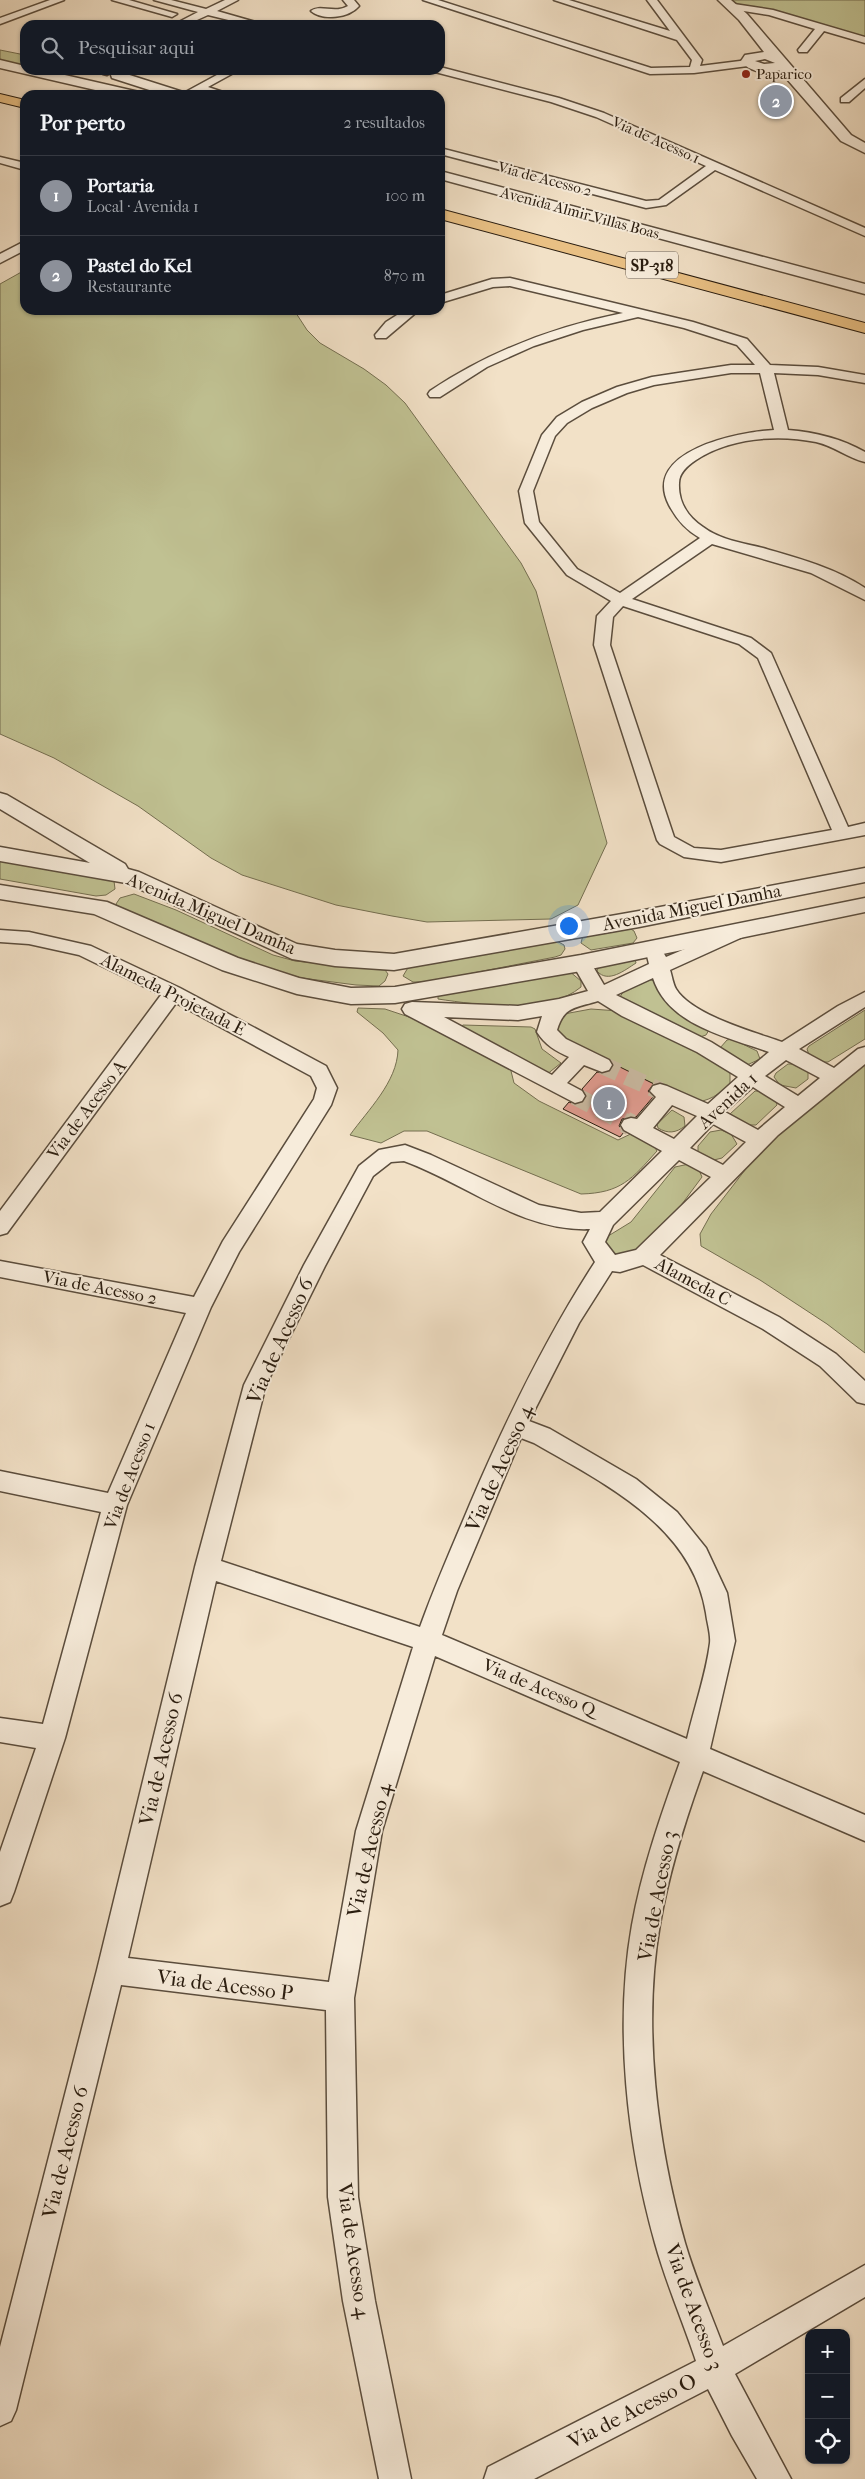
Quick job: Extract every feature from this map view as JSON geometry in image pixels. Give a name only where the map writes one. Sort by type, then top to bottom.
[{"type":"highway","points":[[0,93],[20,98]]},
{"type":"highway","points":[[0,98],[20,103]]},
{"type":"highway","name":"SP-318","points":[[445,210],[865,322]]},
{"type":"highway","name":"SP-318","points":[[445,215],[865,328]]},
{"type":"street","points":[[0,22],[59,0]]},
{"type":"street","points":[[117,0],[197,20]]},
{"type":"street","points":[[159,0],[241,20]]},
{"type":"street","points":[[193,19],[233,0]]},
{"type":"street","points":[[318,0],[310,5],[323,20]]},
{"type":"street","points":[[329,20],[354,6],[348,0]]},
{"type":"street","points":[[428,0],[650,71],[695,65],[752,61],[773,67],[778,61]]},
{"type":"street","points":[[559,0],[678,37]]},
{"type":"street","points":[[652,0],[668,21],[695,65]]},
{"type":"street","points":[[710,0],[716,12],[723,8],[741,9],[795,20],[865,40]]},
{"type":"street","points":[[741,9],[778,61],[846,138],[865,149]]},
{"type":"street","points":[[316,11],[331,14],[347,11]]},
{"type":"street","points":[[643,26],[668,21]]},
{"type":"street","points":[[803,50],[821,28]]},
{"type":"street","points":[[744,44],[752,61],[772,81]]},
{"type":"street","points":[[0,64],[20,69]]},
{"type":"street","name":"Via de Acesso 1","points":[[445,72],[556,100],[600,115],[865,232]]},
{"type":"street","points":[[48,75],[112,90]]},
{"type":"street","points":[[78,82],[95,75]]},
{"type":"street","points":[[117,75],[163,90]]},
{"type":"street","points":[[195,90],[224,75]]},
{"type":"street","points":[[845,100],[865,82]]},
{"type":"street","points":[[199,88],[207,90]]},
{"type":"street","points":[[828,140],[842,149],[865,159]]},
{"type":"street","name":"Via de Acesso 2","points":[[445,152],[651,206],[662,203],[714,165]]},
{"type":"street","points":[[0,160],[20,166]]},
{"type":"street","name":"Avenida Almir Villas Boas","points":[[445,166],[865,279]]},
{"type":"street","name":"Avenida Almir Villas Boas","points":[[445,176],[865,289]]},
{"type":"street","points":[[0,259],[20,248]]},
{"type":"street","points":[[445,297],[492,283],[507,282],[688,325],[742,342],[766,369],[782,434]]},
{"type":"street","points":[[435,394],[466,372],[488,360],[542,337],[586,324],[639,314]]},
{"type":"street","points":[[380,335],[406,315]]},
{"type":"street","points":[[842,833],[765,656],[745,641],[620,600],[572,572],[532,522],[526,491],[549,435],[562,420],[586,405],[622,390],[652,381],[694,374],[766,369],[818,371],[865,379]]},
{"type":"street","points":[[865,458],[825,440],[782,434],[754,436],[716,443],[686,460],[671,476],[669,494],[683,517],[709,539],[763,553],[819,571],[865,595]]},
{"type":"street","points":[[709,539],[620,600],[606,616],[602,645],[666,840],[690,853],[721,856],[865,829]]},
{"type":"street","points":[[0,800],[131,877],[99,907]]},
{"type":"street","name":"Avenida Miguel Damha","points":[[0,854],[131,877],[292,951],[335,958],[394,962],[639,919],[865,876]]},
{"type":"street","name":"Avenida Miguel Damha","points":[[0,892],[99,907],[230,964],[297,986],[352,996],[404,1002],[582,964],[657,958],[749,928],[865,905]]},
{"type":"street","points":[[639,919],[657,958],[667,991],[683,1008],[724,1030],[784,1050],[835,1077]]},
{"type":"street","points":[[570,931],[582,964],[600,994],[629,1012],[704,1047],[799,1106]]},
{"type":"street","name":"Alameda Projetada E","points":[[0,936],[29,938],[84,950],[173,993],[319,1071],[328,1088]]},
{"type":"street","points":[[404,1002],[518,1013],[559,1006],[600,994],[657,958]]},
{"type":"street","points":[[394,962],[404,1002],[575,1096]]},
{"type":"street","name":"Via de Acesso A","points":[[0,1227],[173,993]]},
{"type":"street","name":"Avenida 1","points":[[605,1220],[638,1191],[710,1114],[784,1050],[838,1014],[865,999]]},
{"type":"street","points":[[559,1006],[551,1017],[547,1032],[558,1044],[602,1065]]},
{"type":"street","points":[[704,1047],[724,1030]]},
{"type":"street","points":[[644,1256],[673,1232],[760,1140],[799,1106],[865,1054]]},
{"type":"street","points":[[554,1085],[581,1056]]},
{"type":"street","name":"Via de Acesso 1","points":[[0,1892],[52,1738],[115,1505],[200,1307],[231,1247],[324,1100],[328,1088]]},
{"type":"street","points":[[724,1176],[635,1127],[665,1093],[760,1140]]},
{"type":"street","name":"Via de Acesso 6","points":[[0,2410],[111,1970],[206,1567],[256,1385],[315,1265],[366,1171],[386,1156],[405,1154],[542,1214],[576,1222],[605,1220]]},
{"type":"street","points":[[605,1220],[594,1242],[599,1254],[606,1262]]},
{"type":"street","name":"Alameda C","points":[[606,1262],[620,1265],[644,1256],[771,1323],[828,1360],[865,1395]]},
{"type":"street","name":"Via de Acesso 4","points":[[395,2479],[359,2301],[343,2196],[340,1998],[369,1831],[445,1592],[515,1426],[571,1317],[606,1262]]},
{"type":"street","name":"Via de Acesso 2","points":[[0,1269],[200,1307]]},
{"type":"street","name":"Via de Acesso 3","points":[[515,1426],[542,1436],[628,1486],[669,1519],[697,1556],[715,1593],[723,1641],[696,1755],[669,1829],[646,1925],[636,2022],[645,2129],[670,2243],[716,2368],[743,2425],[775,2479]]},
{"type":"street","points":[[0,1481],[115,1505]]},
{"type":"street","name":"Via de Acesso Q","points":[[206,1567],[428,1641],[865,1828]]},
{"type":"street","points":[[0,1730],[52,1738]]},
{"type":"street","name":"Via de Acesso P","points":[[111,1970],[340,1998]]},
{"type":"street","name":"Via de Acesso O","points":[[500,2479],[716,2368],[865,2280]]},
{"type":"green space","points":[[729,0],[865,0],[865,38],[736,7]]},
{"type":"green space","points":[[0,50],[20,54],[20,66],[0,62]]},
{"type":"green space","points":[[20,273],[20,315],[297,315],[307,330],[320,343],[364,369],[386,385],[405,403],[521,563],[536,591],[607,843],[578,905],[551,919],[427,922],[336,905],[242,875],[211,858],[138,806],[54,758],[0,734],[0,284]]},
{"type":"green space","points":[[0,859],[114,881],[115,889],[106,895],[96,896],[0,879]]},
{"type":"green space","points":[[134,894],[176,910],[273,955],[295,961],[385,970],[388,974],[385,981],[379,986],[356,985],[302,978],[255,966],[118,907],[116,904],[120,898]]},
{"type":"green space","points":[[626,926],[634,931],[637,938],[633,943],[591,950],[581,943],[583,935]]},
{"type":"green space","points":[[555,940],[564,945],[565,949],[561,955],[555,957],[427,982],[413,982],[403,976],[409,966]]},
{"type":"green space","points":[[635,959],[636,963],[622,972],[611,976],[601,975],[597,971],[599,966]]},
{"type":"green space","points":[[569,971],[581,981],[581,987],[567,996],[550,1002],[512,1006],[473,1004],[438,999],[438,995]]},
{"type":"green space","points":[[650,980],[655,981],[709,1030],[706,1035],[700,1037],[622,1002],[620,997],[623,992]]},
{"type":"green space","points":[[358,1008],[385,1009],[421,1021],[510,1067],[514,1083],[539,1101],[618,1140],[637,1131],[651,1141],[657,1151],[625,1183],[606,1191],[581,1194],[427,1131],[404,1131],[381,1143],[350,1135],[373,1106],[387,1084],[393,1073],[398,1050],[383,1033],[357,1012]]},
{"type":"green space","points":[[591,1009],[619,1011],[726,1062],[730,1073],[730,1084],[709,1099],[699,1102],[687,1102],[652,1083],[578,1050],[555,1035],[556,1024],[564,1014]]},
{"type":"green space","points":[[865,1010],[865,1039],[828,1062],[818,1061],[810,1055],[807,1049],[809,1046]]},
{"type":"green space","points":[[463,1025],[531,1027],[535,1029],[542,1049],[561,1063],[546,1075],[459,1028]]},
{"type":"green space","points":[[732,1039],[757,1051],[760,1059],[747,1065],[720,1048],[727,1040]]},
{"type":"green space","points":[[865,1061],[865,1353],[827,1324],[760,1280],[701,1246],[700,1234],[711,1214],[752,1161],[780,1132]]},
{"type":"green space","points":[[788,1064],[793,1064],[808,1072],[808,1079],[796,1088],[780,1085],[774,1077],[776,1073]]},
{"type":"green space","points":[[755,1091],[761,1091],[776,1101],[777,1105],[756,1125],[741,1125],[731,1118],[730,1114]]},
{"type":"green space","points":[[672,1110],[684,1117],[685,1126],[672,1132],[658,1128],[657,1124]]},
{"type":"green space","points":[[721,1130],[731,1134],[737,1144],[722,1158],[710,1161],[698,1152],[698,1146],[710,1132]]},
{"type":"green space","points":[[689,1164],[699,1170],[702,1177],[656,1239],[617,1262],[600,1241],[631,1222],[675,1167]]},
{"type":"building","points":[[614,1064],[654,1084],[648,1091],[653,1097],[636,1117],[622,1119],[619,1126],[624,1132],[620,1137],[563,1109],[569,1102],[576,1105],[584,1102],[587,1095],[582,1089],[597,1072],[603,1074],[610,1072]]},
{"type":"tunnel","points":[[602,1065],[660,1091]]},
{"type":"tunnel","points":[[575,1096],[627,1123]]},
{"type":"tunnel","points":[[627,1123],[631,1125]]},
{"type":"place","name":"Paparico","points":[[746,74]]},
{"type":"place","name":"Pastel do Kel","points":[[776,101]]},
{"type":"place","name":"Portaria","points":[[609,1103]]}]
